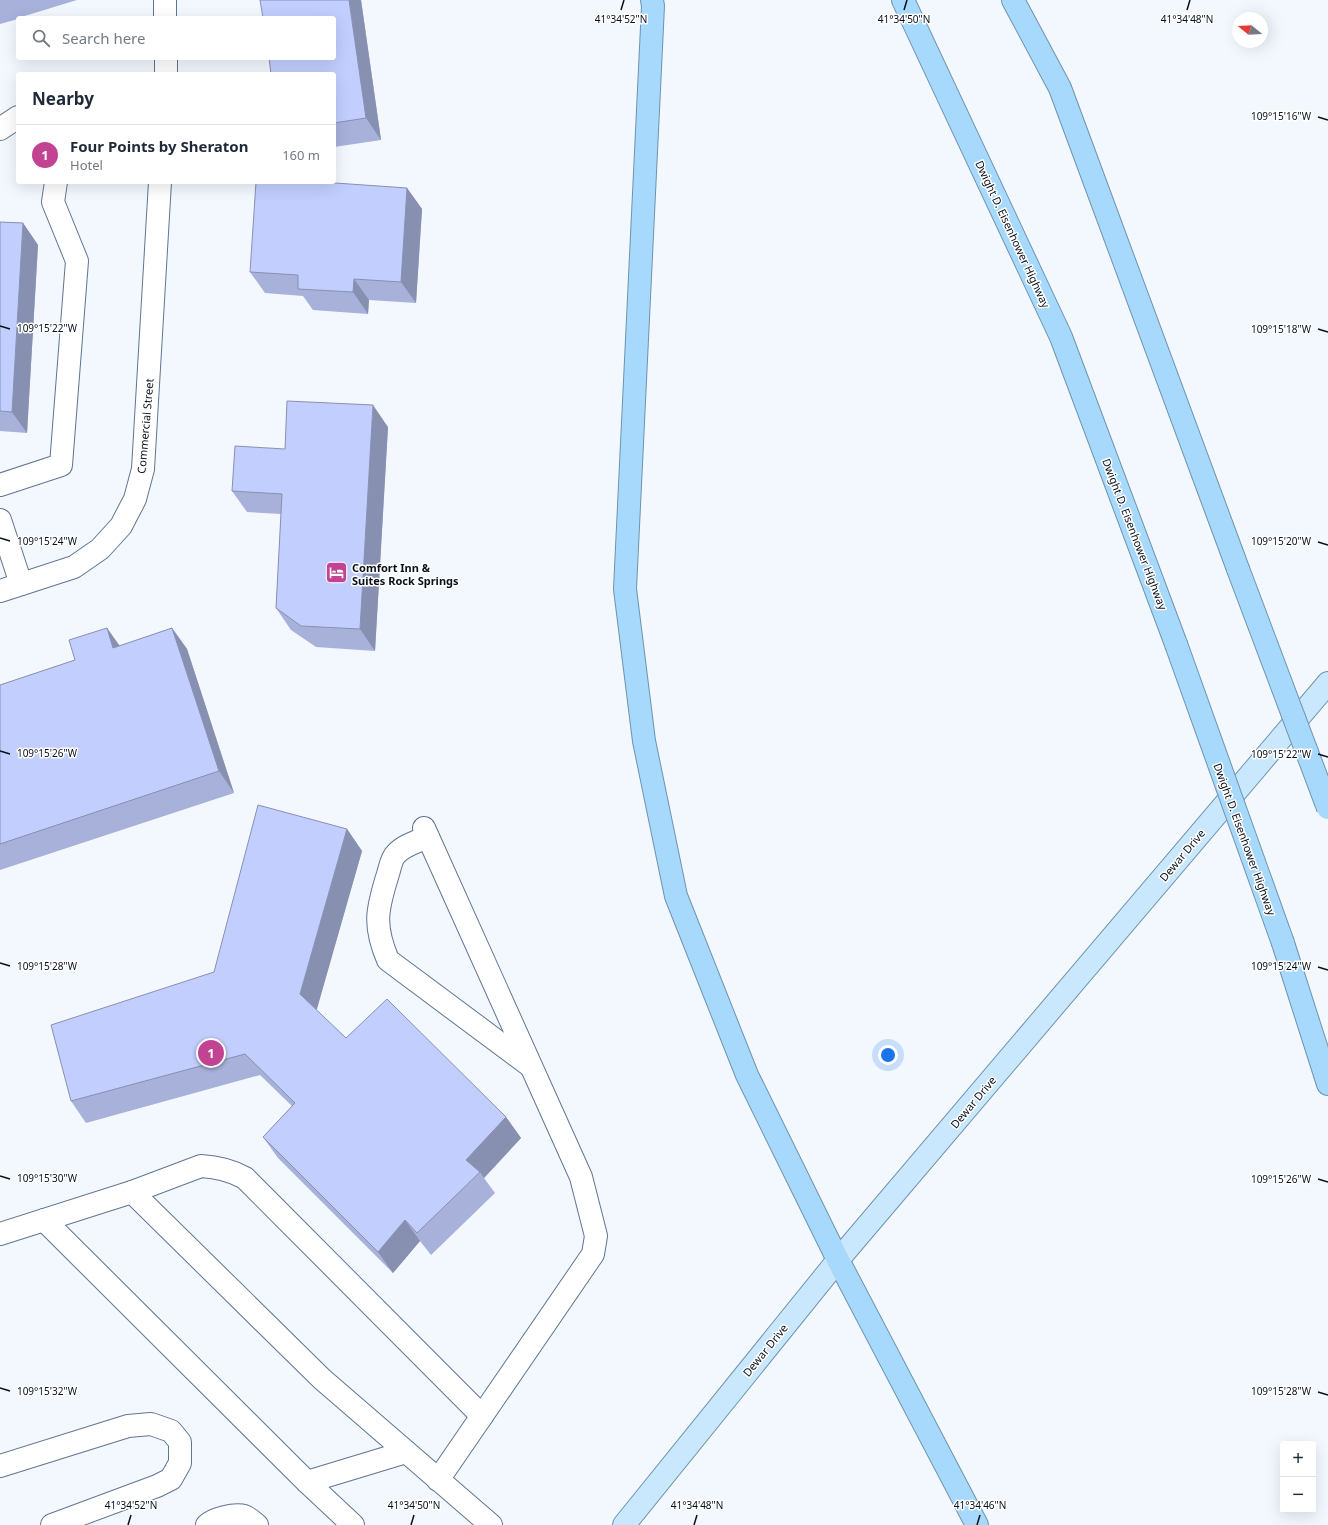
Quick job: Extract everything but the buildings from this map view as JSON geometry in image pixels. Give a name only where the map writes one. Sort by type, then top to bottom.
[{"type":"highway","points":[[652,0],[652,30],[625,589],[644,741],[676,896],[747,1075],[838,1260],[977,1525]]},
{"type":"highway","name":"Dwight D. Eisenhower Highway","points":[[903,0],[1061,337],[1176,644],[1283,943],[1328,1084]]},
{"type":"highway","points":[[1013,0],[1060,88],[1328,808]]},
{"type":"main road","name":"Dewar Drive","points":[[624,1525],[838,1260],[1328,684]]},
{"type":"street","points":[[165,0],[165,16]]},
{"type":"street","points":[[166,60],[166,72]]},
{"type":"street","points":[[0,130],[16,118]]},
{"type":"street","points":[[0,485],[62,465],[77,261],[53,202],[56,184]]},
{"type":"street","name":"Commercial Street","points":[[0,591],[74,567],[100,549],[121,526],[135,499],[143,469],[160,184]]},
{"type":"street","points":[[0,520],[21,584]]},
{"type":"street","points":[[438,1480],[593,1254],[596,1236],[580,1177],[426,832],[394,855],[379,903],[378,925],[381,944],[388,960],[530,1065]]},
{"type":"street","points":[[0,1234],[132,1192],[202,1166],[213,1166],[232,1170],[245,1178],[482,1416]]},
{"type":"street","points":[[132,1192],[322,1379],[438,1480],[480,1523]]},
{"type":"street","points":[[44,1220],[307,1482],[353,1525]]},
{"type":"street","points":[[0,1466],[128,1426],[151,1424],[171,1430],[180,1442],[180,1463],[171,1479],[157,1486],[52,1525]]},
{"type":"street","points":[[307,1482],[406,1452]]},
{"type":"street","points":[[207,1525],[210,1522],[229,1516],[244,1516],[257,1525]]},
{"type":"place","name":"Comfort Inn & Suites Rock Springs","points":[[337,573]]},
{"type":"place","name":"Four Points by Sheraton","points":[[211,1053]]}]
